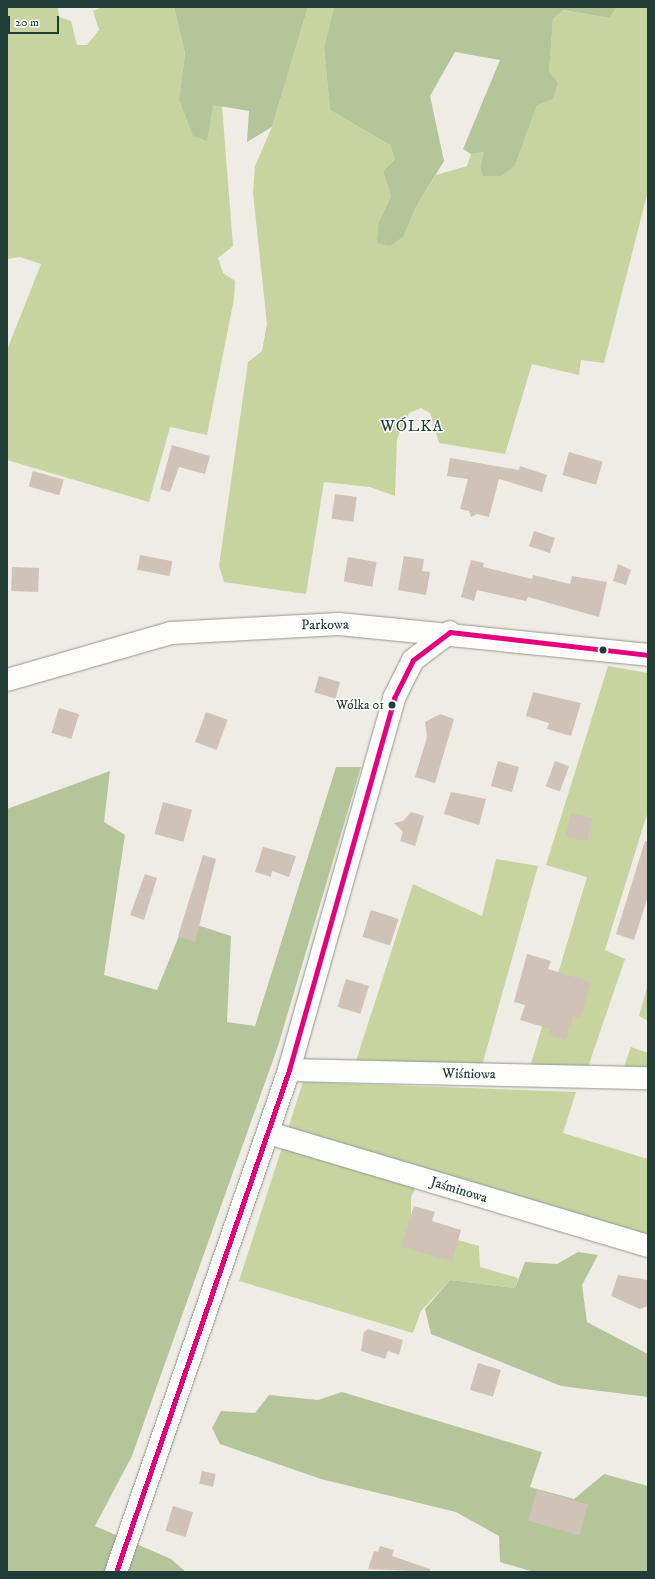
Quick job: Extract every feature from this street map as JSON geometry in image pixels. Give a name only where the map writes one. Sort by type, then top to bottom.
[{"type":"street","name":"Parkowa","points":[[7,680],[171,633],[339,624],[450,632],[648,655]]},
{"type":"street","points":[[116,1572],[290,1070],[394,698],[413,660],[450,632]]},
{"type":"street","name":"Wiśniowa","points":[[290,1070],[648,1078]]},
{"type":"street","name":"Jaśminowa","points":[[269,1133],[648,1246]]},
{"type":"green space","points":[[7,7],[58,7],[59,17],[71,21],[77,45],[87,45],[99,30],[93,11],[102,7],[174,7],[185,53],[179,99],[222,106],[233,246],[218,258],[223,273],[235,281],[234,299],[207,435],[170,427],[149,502],[7,460],[7,350],[41,264],[20,257],[7,259]]},
{"type":"green space","points":[[174,7],[308,7],[272,127],[247,142],[249,111],[213,105],[207,141],[193,136],[179,99],[185,53]]},
{"type":"green space","points":[[308,7],[334,7],[324,47],[330,110],[390,145],[395,159],[383,171],[391,196],[379,221],[404,236],[416,207],[436,175],[467,166],[471,154],[484,152],[480,167],[515,166],[549,72],[553,19],[562,10],[609,18],[617,7],[648,7],[648,191],[604,363],[581,360],[579,375],[532,364],[505,454],[439,443],[430,413],[421,408],[409,413],[397,439],[395,496],[370,487],[324,482],[306,594],[224,582],[219,566],[248,362],[262,351],[267,324],[253,193],[255,166],[272,127]]},
{"type":"green space","points":[[334,7],[617,7],[609,18],[563,10],[553,19],[549,72],[558,83],[553,99],[537,105],[515,166],[501,176],[483,176],[480,167],[484,152],[471,154],[463,149],[500,60],[455,52],[430,96],[444,161],[416,207],[404,236],[390,246],[377,243],[379,221],[391,196],[383,171],[395,159],[390,145],[330,110],[324,47]]},
{"type":"green space","points":[[608,666],[648,673],[648,811],[605,950],[625,959],[587,1070],[529,1070],[587,877],[546,865]]},
{"type":"green space","points":[[336,767],[361,767],[278,1046],[132,1456],[95,1526],[171,1559],[186,1572],[7,1572],[7,809],[110,771],[104,822],[125,835],[104,975],[157,990],[185,921],[231,936],[227,1022],[255,1026]]},
{"type":"green space","points":[[496,859],[538,866],[481,1069],[355,1064],[413,884],[482,916]]},
{"type":"green space","points":[[648,984],[648,1021],[639,1016]]},
{"type":"green space","points":[[631,1047],[648,1053],[648,1072],[622,1072]]},
{"type":"green space","points":[[303,1082],[576,1092],[563,1133],[648,1159],[648,1237],[423,1174],[411,1197],[411,1214],[419,1229],[479,1246],[480,1267],[518,1278],[515,1288],[450,1280],[421,1311],[413,1333],[239,1281]]},
{"type":"green space","points":[[578,1252],[598,1255],[582,1285],[587,1322],[648,1354],[648,1397],[561,1386],[431,1334],[425,1309],[450,1280],[515,1288],[525,1262],[557,1264]]},
{"type":"green space","points":[[342,1392],[542,1452],[530,1487],[574,1499],[604,1474],[648,1486],[648,1572],[534,1572],[500,1562],[499,1536],[456,1512],[321,1479],[220,1444],[212,1428],[221,1411],[255,1413],[269,1395],[318,1400]]},
{"type":"building","points":[[172,445],[210,456],[205,474],[179,467],[170,492],[160,489]]},
{"type":"building","points":[[569,452],[603,462],[596,485],[562,475]]},
{"type":"building","points":[[450,458],[519,470],[520,466],[547,475],[542,492],[499,479],[489,517],[477,514],[471,517],[469,511],[460,509],[468,479],[447,476]]},
{"type":"building","points":[[33,471],[64,480],[59,495],[29,486]]},
{"type":"building","points":[[335,494],[357,497],[353,522],[332,519]]},
{"type":"building","points":[[534,531],[555,538],[550,553],[529,546]]},
{"type":"building","points":[[140,555],[172,561],[170,576],[137,570]]},
{"type":"building","points":[[404,556],[424,559],[422,571],[430,572],[426,595],[398,590]]},
{"type":"building","points":[[348,557],[377,562],[372,587],[344,582]]},
{"type":"building","points":[[471,560],[484,563],[483,567],[532,579],[533,575],[570,584],[572,576],[607,582],[599,617],[528,597],[526,601],[477,590],[474,601],[461,597]]},
{"type":"building","points":[[618,564],[631,570],[626,585],[613,581]]},
{"type":"building","points":[[12,567],[39,568],[38,592],[11,591]]},
{"type":"building","points":[[319,676],[340,682],[335,698],[314,692]]},
{"type":"building","points":[[533,692],[581,703],[571,736],[547,729],[549,723],[526,716]]},
{"type":"building","points":[[59,708],[79,714],[71,739],[51,733]]},
{"type":"building","points":[[206,712],[228,720],[217,750],[195,742]]},
{"type":"building","points":[[440,714],[454,719],[435,783],[415,777],[427,737],[425,722]]},
{"type":"building","points":[[498,761],[519,767],[512,792],[491,786]]},
{"type":"building","points":[[555,761],[569,766],[560,792],[546,786]]},
{"type":"building","points":[[451,792],[486,799],[479,825],[444,814]]},
{"type":"building","points":[[163,802],[192,810],[183,842],[154,834]]},
{"type":"building","points":[[411,812],[424,816],[415,846],[400,841],[403,832],[394,823],[403,821]]},
{"type":"building","points":[[571,813],[592,818],[587,841],[566,836]]},
{"type":"building","points":[[645,841],[648,842],[648,896],[634,940],[616,934]]},
{"type":"building","points":[[263,847],[296,856],[289,877],[272,871],[271,877],[255,872]]},
{"type":"building","points":[[203,855],[216,859],[195,942],[178,936]]},
{"type":"building","points":[[145,874],[157,878],[144,920],[130,915]]},
{"type":"building","points":[[371,910],[399,919],[390,946],[362,937]]},
{"type":"building","points":[[527,954],[551,961],[548,969],[591,982],[580,1018],[573,1016],[566,1040],[549,1035],[550,1029],[520,1020],[525,1005],[514,1002]]},
{"type":"building","points":[[346,979],[369,986],[360,1014],[338,1007]]},
{"type":"building","points":[[414,1206],[435,1212],[432,1221],[461,1230],[452,1261],[401,1247]]},
{"type":"building","points":[[618,1275],[648,1280],[648,1306],[640,1309],[611,1296]]},
{"type":"building","points":[[368,1329],[403,1340],[399,1355],[388,1351],[385,1359],[361,1351],[364,1332]]},
{"type":"building","points":[[478,1363],[501,1370],[493,1397],[470,1390]]},
{"type":"building","points":[[202,1471],[216,1474],[213,1487],[199,1484]]},
{"type":"building","points":[[537,1490],[588,1505],[579,1535],[528,1521]]},
{"type":"building","points":[[173,1506],[193,1512],[185,1537],[165,1531]]},
{"type":"building","points":[[380,1546],[394,1550],[392,1556],[430,1569],[430,1572],[368,1569],[374,1551],[378,1552]]},
{"type":"transit line","points":[[450,632],[648,655]]},
{"type":"transit line","points":[[116,1572],[289,1070],[394,698],[413,660],[450,632]]},
{"type":"place","name":"Wólka 01","points":[[392,705]]},
{"type":"district","name":"WÓLKA","points":[[412,426]]}]
